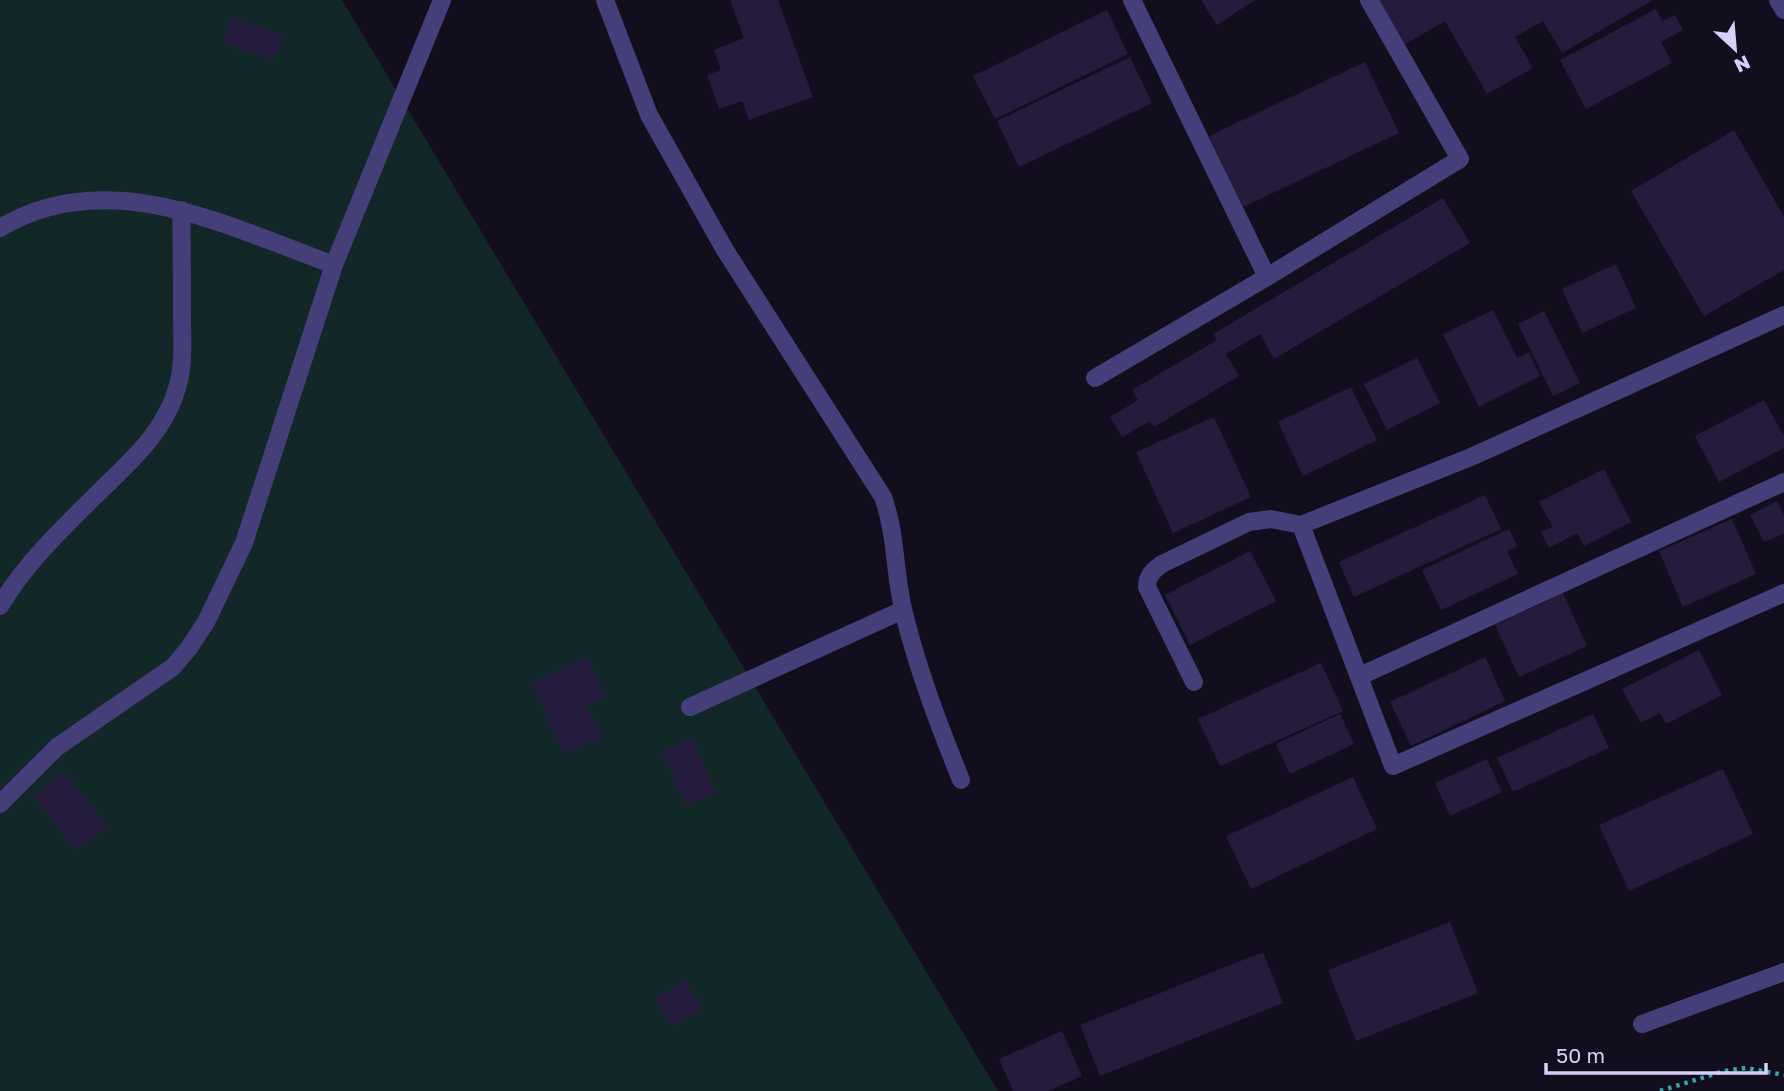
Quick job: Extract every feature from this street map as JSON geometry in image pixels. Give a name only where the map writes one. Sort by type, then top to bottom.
[{"type":"street","points":[[0,804],[57,747],[173,667],[206,622],[244,543],[334,265],[442,0]]},
{"type":"street","points":[[605,0],[649,116],[725,250],[883,496],[890,515],[903,610],[927,696],[961,780]]},
{"type":"street","points":[[1132,0],[1267,277]]},
{"type":"street","points":[[1095,378],[1460,159],[1369,0]]},
{"type":"street","points":[[1778,0],[1784,10]]},
{"type":"street","points":[[0,228],[43,208],[111,199],[131,201],[181,210],[334,265]]},
{"type":"street","points":[[0,606],[11,587],[42,548],[144,448],[160,428],[172,404],[179,383],[182,358],[181,210]]},
{"type":"street","points":[[1194,682],[1147,587],[1150,575],[1162,564],[1249,522],[1271,519],[1301,525],[1471,457],[1784,315]]},
{"type":"street","points":[[1360,676],[1784,482]]},
{"type":"street","points":[[1301,525],[1393,766],[1784,593]]},
{"type":"street","points":[[690,707],[903,610]]},
{"type":"street","points":[[1642,1024],[1784,972]]},
{"type":"path","points":[[1660,1091],[1724,1071],[1746,1068],[1784,1075]]},
{"type":"green space","points":[[0,0],[342,0],[998,1091],[0,1091]]},
{"type":"building","points":[[730,0],[778,0],[813,97],[749,120],[742,101],[719,109],[707,75],[721,70],[714,50],[744,38]]},
{"type":"building","points":[[1201,0],[1255,0],[1217,25]]},
{"type":"building","points":[[1376,0],[1653,0],[1562,53],[1543,21],[1515,37],[1533,68],[1487,94],[1445,21],[1402,46]]},
{"type":"building","points":[[1656,9],[1662,21],[1675,15],[1683,30],[1661,42],[1672,63],[1586,109],[1560,60]]},
{"type":"building","points":[[1107,10],[1128,54],[995,119],[973,76]]},
{"type":"building","points":[[232,17],[283,35],[274,61],[223,43]]},
{"type":"building","points":[[1130,57],[1152,103],[1019,167],[997,121]]},
{"type":"building","points":[[1365,62],[1399,133],[1243,207],[1209,136]]},
{"type":"building","points":[[1734,130],[1784,217],[1784,270],[1704,316],[1631,191]]},
{"type":"building","points":[[1443,198],[1470,243],[1274,359],[1260,334],[1226,354],[1239,376],[1154,427],[1150,421],[1122,437],[1110,417],[1138,400],[1132,390],[1217,340],[1213,334]]},
{"type":"building","points":[[1616,264],[1636,308],[1582,333],[1562,289]]},
{"type":"building","points":[[1493,310],[1517,358],[1529,352],[1540,376],[1479,407],[1443,334]]},
{"type":"building","points":[[1544,311],[1580,383],[1553,396],[1518,324]]},
{"type":"building","points":[[1417,358],[1440,403],[1387,430],[1364,384]]},
{"type":"building","points":[[1351,387],[1377,440],[1303,476],[1278,422]]},
{"type":"building","points":[[1764,400],[1784,436],[1784,448],[1719,482],[1695,436]]},
{"type":"building","points":[[1214,417],[1251,497],[1173,533],[1136,452]]},
{"type":"building","points":[[1604,469],[1631,522],[1584,546],[1577,533],[1549,548],[1541,532],[1553,527],[1539,502]]},
{"type":"building","points":[[1485,495],[1501,529],[1354,597],[1339,562]]},
{"type":"building","points":[[1777,501],[1784,515],[1784,533],[1764,542],[1750,515]]},
{"type":"building","points":[[1732,519],[1756,574],[1683,607],[1659,551]]},
{"type":"building","points":[[1509,529],[1517,546],[1507,551],[1518,574],[1441,610],[1422,570]]},
{"type":"building","points":[[1250,551],[1276,601],[1190,645],[1165,595]]},
{"type":"building","points":[[1563,593],[1587,646],[1519,677],[1495,625]]},
{"type":"building","points":[[1699,650],[1722,695],[1666,724],[1660,713],[1641,723],[1622,689]]},
{"type":"building","points":[[587,657],[605,697],[587,705],[602,737],[563,754],[532,682]]},
{"type":"building","points":[[1485,657],[1505,701],[1411,746],[1390,702]]},
{"type":"building","points":[[1321,663],[1343,711],[1220,766],[1198,719]]},
{"type":"building","points":[[1340,714],[1354,744],[1290,774],[1276,744]]},
{"type":"building","points":[[1593,714],[1609,748],[1513,792],[1497,758]]},
{"type":"building","points":[[692,738],[716,792],[686,806],[662,752]]},
{"type":"building","points":[[1487,759],[1502,792],[1450,816],[1435,783]]},
{"type":"building","points":[[1723,769],[1753,834],[1629,891],[1599,825]]},
{"type":"building","points":[[65,772],[107,827],[76,851],[34,796]]},
{"type":"building","points":[[1353,777],[1377,829],[1251,889],[1226,836]]},
{"type":"building","points":[[1450,922],[1478,993],[1356,1041],[1328,970]]},
{"type":"building","points":[[1263,952],[1283,1003],[1100,1076],[1080,1025]]},
{"type":"building","points":[[686,980],[702,1009],[672,1027],[655,998]]},
{"type":"building","points":[[1062,1031],[1082,1076],[1048,1091],[1013,1091],[999,1059]]}]
